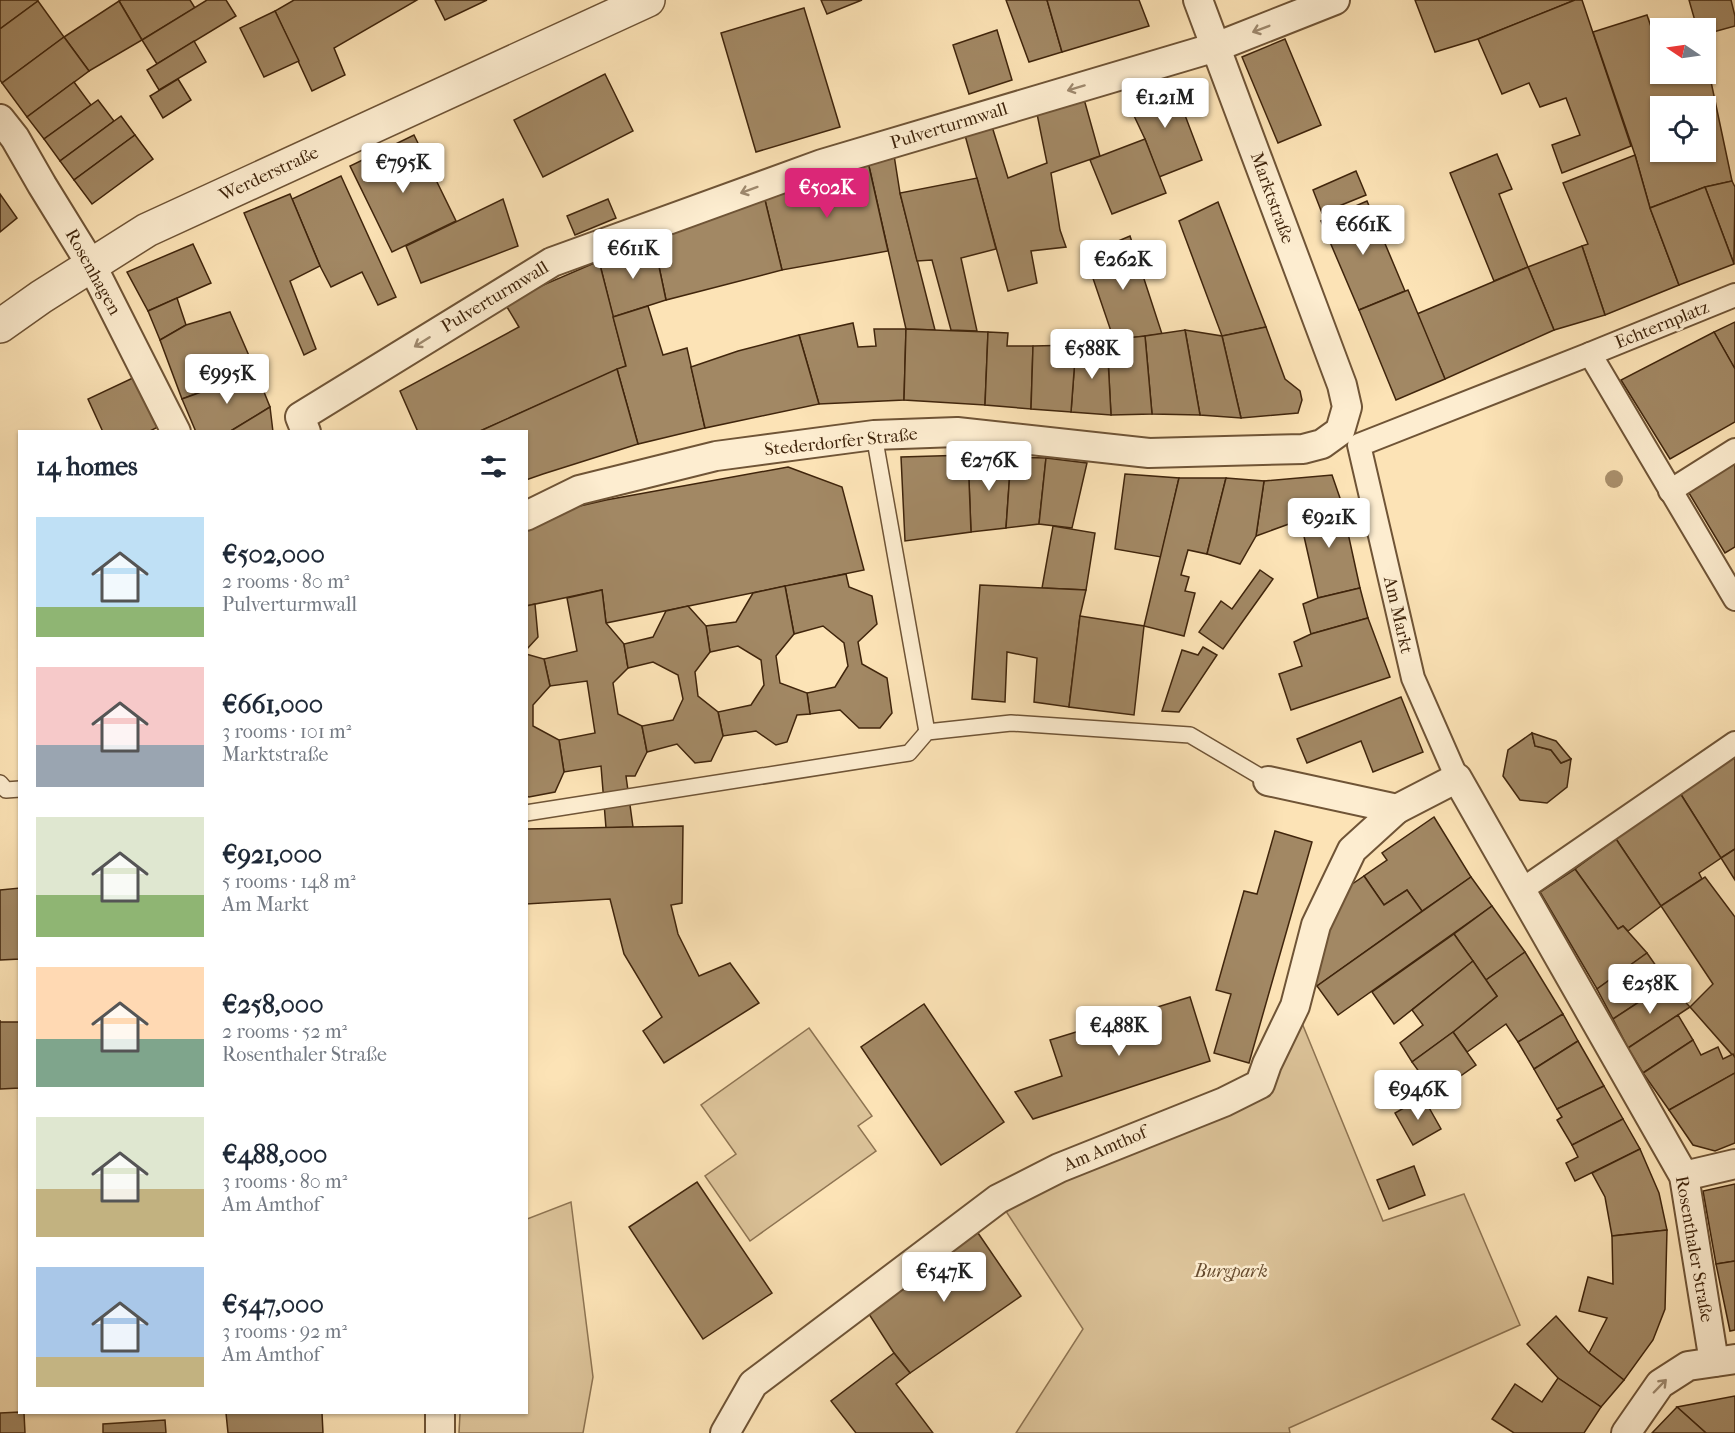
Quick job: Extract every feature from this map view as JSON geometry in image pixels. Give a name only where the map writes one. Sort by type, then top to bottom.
[{"type":"street","name":"Werderstraße","points":[[0,326],[41,297],[147,230],[648,0]]},
{"type":"street","name":"Marktstraße","points":[[1198,0],[1342,386],[1347,407],[1340,431]]},
{"type":"street","name":"Pulverturmwall","points":[[305,430],[300,417],[552,262],[822,164],[1216,47],[1335,0]]},
{"type":"street","name":"Rosenhagen","points":[[0,119],[15,138],[92,266],[175,430]]},
{"type":"street","name":"Echternplatz","points":[[1590,354],[1735,295]]},
{"type":"street","points":[[1590,354],[1670,491],[1728,571],[1735,599]]},
{"type":"street","name":"Am Markt","points":[[1520,891],[1457,778],[1413,678],[1359,445],[1590,354]]},
{"type":"street","name":"Stederdorfer Straße","points":[[528,515],[579,490],[716,456],[874,435],[957,432],[1149,453],[1303,449],[1322,444],[1340,431]]},
{"type":"street","points":[[1670,491],[1735,450]]},
{"type":"street","points":[[1520,891],[1735,743]]},
{"type":"street","name":"Am Amthof","points":[[725,1433],[753,1384],[998,1199],[1059,1168],[1224,1102],[1260,1084],[1295,1005],[1316,925],[1352,850],[1397,809],[1457,778]]},
{"type":"street","points":[[1268,781],[1397,809]]},
{"type":"street","name":"Rosenthaler Straße","points":[[1520,891],[1684,1176],[1725,1360]]},
{"type":"street","points":[[1684,1176],[1735,1164]]},
{"type":"street","points":[[1626,1433],[1660,1384],[1688,1366],[1725,1360]]},
{"type":"street","points":[[440,1414],[440,1433]]},
{"type":"lane","points":[[874,435],[927,732]]},
{"type":"lane","points":[[528,813],[909,753],[927,732],[1011,723],[1190,735],[1268,781]]},
{"type":"lane","points":[[0,783],[6,790],[18,789]]},
{"type":"green space","name":"Burgpark","points":[[1295,1006],[1383,1221],[1464,1194],[1520,1325],[1289,1428],[1290,1433],[1016,1433],[1083,1329],[998,1199],[1259,1084]]},
{"type":"green space","points":[[809,1028],[872,1116],[858,1126],[876,1151],[750,1241],[705,1176],[736,1154],[701,1105]]},
{"type":"green space","points":[[571,1202],[593,1377],[583,1433],[459,1433],[460,1414],[528,1414],[528,1219]]},
{"type":"building","points":[[0,0],[37,0],[38,1],[0,29]]},
{"type":"building","points":[[190,0],[195,8],[142,40],[119,1]]},
{"type":"building","points":[[207,0],[226,0],[236,16],[157,64],[142,40]]},
{"type":"building","points":[[294,0],[417,0],[334,48],[345,75],[312,91],[275,11]]},
{"type":"building","points":[[435,0],[487,0],[445,20]]},
{"type":"building","points":[[821,0],[862,0],[827,14]]},
{"type":"building","points":[[1006,0],[1047,0],[1062,52],[1029,62]]},
{"type":"building","points":[[1047,0],[1139,0],[1149,26],[1062,52]]},
{"type":"building","points":[[1415,0],[1575,0],[1478,39],[1435,52]]},
{"type":"building","points":[[1575,0],[1582,0],[1631,146],[1562,173],[1552,145],[1580,135],[1566,98],[1540,107],[1529,83],[1502,94],[1478,39]]},
{"type":"building","points":[[1689,0],[1731,0],[1735,26],[1716,31],[1716,18],[1694,18]]},
{"type":"building","points":[[38,1],[64,37],[2,83],[0,80],[0,29]]},
{"type":"building","points":[[119,1],[142,40],[89,71],[64,37]]},
{"type":"building","points":[[804,8],[840,127],[756,152],[721,33]]},
{"type":"building","points":[[275,11],[299,61],[264,77],[240,28]]},
{"type":"building","points":[[1647,15],[1650,24],[1650,84],[1711,84],[1714,96],[1650,96],[1650,162],[1716,162],[1716,105],[1732,181],[1705,187],[1650,208],[1635,155],[1593,32]]},
{"type":"building","points":[[997,30],[1012,80],[969,94],[953,45]]},
{"type":"building","points":[[64,37],[89,71],[27,117],[2,83]]},
{"type":"building","points":[[1285,39],[1321,125],[1278,143],[1242,57]]},
{"type":"building","points":[[194,41],[206,62],[159,90],[147,70]]},
{"type":"building","points":[[605,74],[633,131],[543,177],[514,120]]},
{"type":"building","points":[[178,79],[191,100],[163,118],[150,96]]},
{"type":"building","points":[[1172,81],[1202,160],[1159,177],[1145,139],[1126,99]]},
{"type":"building","points":[[74,82],[91,105],[44,139],[27,117]]},
{"type":"building","points":[[1082,92],[1100,156],[1051,173],[1060,230],[1066,247],[1031,251],[1037,283],[1008,291],[963,128],[990,120],[1008,178],[1047,163],[1036,109]]},
{"type":"building","points":[[98,100],[114,121],[60,161],[44,139]]},
{"type":"building","points":[[121,116],[135,135],[74,180],[60,161]]},
{"type":"building","points":[[135,135],[153,159],[92,204],[74,180]]},
{"type":"building","points":[[414,135],[456,221],[392,252],[350,166]]},
{"type":"building","points":[[1145,139],[1166,193],[1112,214],[1090,160]]},
{"type":"building","points":[[1497,154],[1512,189],[1499,194],[1528,267],[1494,281],[1450,173]]},
{"type":"building","points":[[894,155],[900,193],[935,330],[906,329],[868,162]]},
{"type":"building","points":[[1635,155],[1650,208],[1679,285],[1605,315],[1582,246],[1588,244],[1563,183]]},
{"type":"building","points":[[868,162],[888,251],[782,270],[764,196]]},
{"type":"building","points":[[1356,171],[1366,195],[1322,213],[1313,190]]},
{"type":"building","points":[[341,176],[396,297],[378,305],[362,272],[331,287],[292,199]]},
{"type":"building","points":[[977,178],[996,249],[961,258],[977,331],[951,330],[932,260],[917,261],[900,193]]},
{"type":"building","points":[[1732,181],[1735,187],[1734,264],[1705,187]]},
{"type":"building","points":[[1705,187],[1734,264],[1679,285],[1650,208]]},
{"type":"building","points":[[0,194],[17,218],[0,232]]},
{"type":"building","points":[[290,194],[320,266],[290,281],[316,349],[304,355],[244,213]]},
{"type":"building","points":[[764,196],[782,270],[666,300],[653,233]]},
{"type":"building","points":[[503,199],[518,246],[421,283],[406,246]]},
{"type":"building","points":[[608,199],[616,218],[575,235],[567,216]]},
{"type":"building","points":[[1367,201],[1405,291],[1359,310],[1321,221]]},
{"type":"building","points":[[1218,202],[1266,327],[1222,336],[1179,221]]},
{"type":"building","points":[[1130,236],[1162,334],[1114,340],[1085,255]]},
{"type":"building","points":[[654,243],[666,300],[613,317],[599,261]]},
{"type":"building","points":[[193,244],[211,283],[148,311],[127,272]]},
{"type":"building","points":[[1582,246],[1605,315],[1554,330],[1528,267]]},
{"type":"building","points":[[599,261],[626,366],[482,430],[417,430],[400,391],[519,327],[504,302]]},
{"type":"building","points":[[1528,267],[1554,330],[1445,379],[1417,314]]},
{"type":"building","points":[[1408,290],[1445,379],[1396,400],[1359,310]]},
{"type":"building","points":[[177,298],[186,325],[160,340],[148,311]]},
{"type":"building","points":[[648,306],[663,355],[687,348],[705,428],[638,444],[617,369],[626,366],[613,317]]},
{"type":"building","points":[[230,312],[256,372],[182,399],[160,340],[186,325]]},
{"type":"building","points":[[1735,322],[1735,369],[1714,332]]},
{"type":"building","points":[[853,323],[858,347],[876,346],[874,329],[906,329],[904,400],[819,404],[799,335]]},
{"type":"building","points":[[1266,327],[1285,379],[1300,391],[1302,400],[1298,413],[1241,418],[1222,336]]},
{"type":"building","points":[[906,329],[988,332],[985,405],[904,400]]},
{"type":"building","points":[[1185,330],[1222,336],[1241,418],[1200,415]]},
{"type":"building","points":[[1185,330],[1200,415],[1152,414],[1145,336]]},
{"type":"building","points":[[988,332],[1008,333],[1007,346],[1033,346],[1031,409],[985,405]]},
{"type":"building","points":[[1714,332],[1735,369],[1735,422],[1670,459],[1621,380]]},
{"type":"building","points":[[799,335],[819,404],[705,428],[691,367],[738,351]]},
{"type":"building","points":[[1145,336],[1152,414],[1111,415],[1107,340]]},
{"type":"building","points":[[1107,340],[1111,415],[1071,412],[1076,345]]},
{"type":"building","points":[[1076,345],[1071,412],[1031,409],[1033,346]]},
{"type":"building","points":[[617,369],[638,444],[528,479],[528,430],[482,430]]},
{"type":"building","points":[[256,372],[270,407],[232,430],[195,430],[182,399]]},
{"type":"building","points":[[137,376],[160,426],[152,430],[102,430],[88,399]]},
{"type":"building","points":[[270,407],[273,430],[232,430]]},
{"type":"building","points":[[968,455],[1011,457],[1006,528],[971,532]]},
{"type":"building","points":[[968,455],[971,532],[905,541],[901,457]]},
{"type":"building","points":[[1011,457],[1046,458],[1039,524],[1006,528]]},
{"type":"building","points":[[1046,458],[1087,463],[1072,528],[1039,524]]},
{"type":"building","points":[[1735,459],[1735,547],[1725,553],[1686,488]]},
{"type":"building","points":[[788,467],[842,487],[864,570],[606,623],[602,590],[528,606],[528,522],[545,514],[606,500]]},
{"type":"building","points":[[1125,474],[1179,478],[1161,557],[1115,549]]},
{"type":"building","points":[[1332,475],[1341,501],[1298,510],[1300,520],[1256,536],[1264,481]]},
{"type":"building","points":[[1179,478],[1226,478],[1207,554],[1188,550],[1181,575],[1189,577],[1185,591],[1195,593],[1184,636],[1144,626]]},
{"type":"building","points":[[1226,478],[1264,481],[1256,536],[1240,564],[1207,554]]},
{"type":"building","points":[[1341,501],[1360,588],[1318,598],[1298,510]]},
{"type":"building","points":[[1053,526],[1095,533],[1086,590],[1042,588]]},
{"type":"building","points":[[1260,570],[1273,579],[1223,649],[1199,632],[1221,601],[1232,609]]},
{"type":"building","points":[[846,574],[849,587],[872,596],[877,624],[858,642],[862,664],[887,678],[892,713],[880,728],[859,728],[840,710],[810,714],[807,693],[835,687],[848,666],[844,643],[823,626],[794,634],[785,586]]},
{"type":"building","points":[[980,585],[1086,590],[1080,616],[1069,707],[1034,702],[1037,658],[1007,652],[1005,702],[972,699]]},
{"type":"building","points":[[785,586],[794,634],[776,656],[780,683],[807,693],[810,714],[797,715],[787,742],[776,745],[756,731],[723,736],[718,712],[751,705],[764,685],[761,660],[738,646],[710,652],[706,626],[736,622],[753,593]]},
{"type":"building","points":[[1360,588],[1368,618],[1311,634],[1303,604]]},
{"type":"building","points":[[602,590],[606,623],[624,644],[628,668],[613,683],[618,714],[642,726],[647,752],[635,776],[626,776],[633,827],[606,828],[601,766],[564,772],[559,740],[595,733],[587,681],[550,686],[544,659],[577,651],[567,598]]},
{"type":"building","points":[[535,604],[538,637],[528,648],[528,606]]},
{"type":"building","points":[[688,606],[706,626],[710,652],[695,672],[698,696],[718,712],[723,736],[711,761],[695,763],[677,744],[647,752],[642,726],[673,720],[683,699],[678,675],[653,662],[628,668],[624,644],[653,637],[666,611]]},
{"type":"building","points":[[1080,616],[1144,626],[1134,715],[1069,707]]},
{"type":"building","points":[[1368,618],[1390,677],[1291,710],[1279,674],[1302,666],[1294,642],[1311,634]]},
{"type":"building","points":[[1203,647],[1217,655],[1179,712],[1162,711],[1182,650],[1198,655]]},
{"type":"building","points":[[528,655],[544,659],[550,686],[533,705],[533,726],[559,740],[564,772],[555,792],[529,797]]},
{"type":"building","points":[[1401,697],[1423,752],[1373,772],[1361,741],[1307,763],[1297,739]]},
{"type":"building","points":[[1532,733],[1535,746],[1551,750],[1561,763],[1571,759],[1567,787],[1547,803],[1520,800],[1503,776],[1508,750]]},
{"type":"building","points":[[1532,733],[1556,741],[1571,759],[1561,763],[1551,750],[1535,746]]},
{"type":"building","points":[[1735,756],[1735,849],[1721,858],[1680,793]]},
{"type":"building","points":[[1680,793],[1721,858],[1699,873],[1702,879],[1661,906],[1616,839]]},
{"type":"building","points":[[1434,817],[1471,877],[1422,911],[1407,890],[1384,905],[1364,876],[1387,860],[1382,853]]},
{"type":"building","points":[[683,826],[682,903],[671,905],[678,934],[699,976],[730,963],[759,1003],[664,1063],[643,1031],[662,1017],[624,954],[610,899],[528,904],[528,829]]},
{"type":"building","points":[[1275,831],[1312,842],[1249,1063],[1214,1053],[1231,994],[1216,990],[1244,891],[1257,894]]},
{"type":"building","points":[[1616,839],[1661,906],[1628,931],[1623,926],[1618,929],[1575,869]]},
{"type":"building","points":[[1735,849],[1735,880],[1721,858]]},
{"type":"building","points":[[1575,869],[1618,929],[1623,926],[1647,953],[1597,989],[1540,892]]},
{"type":"building","points":[[1364,876],[1384,905],[1407,890],[1422,911],[1317,986],[1310,973],[1345,889]]},
{"type":"building","points":[[1471,877],[1492,906],[1338,1015],[1317,986]]},
{"type":"building","points":[[1705,877],[1735,917],[1735,1058],[1690,1007],[1713,984],[1661,906]]},
{"type":"building","points":[[18,888],[18,959],[0,960],[0,890]]},
{"type":"building","points":[[1492,906],[1525,952],[1486,980],[1454,934]]},
{"type":"building","points":[[1454,934],[1473,961],[1394,1024],[1372,992]]},
{"type":"building","points":[[1525,952],[1563,1014],[1518,1042],[1506,1024],[1467,1052],[1453,1032],[1497,996],[1486,980]]},
{"type":"building","points":[[1647,953],[1668,983],[1613,1019],[1597,989]]},
{"type":"building","points":[[1473,961],[1497,996],[1412,1062],[1400,1043],[1423,1025],[1412,1010]]},
{"type":"building","points":[[1668,983],[1690,1007],[1628,1048],[1613,1019]]},
{"type":"building","points":[[1190,997],[1210,1061],[1033,1119],[1015,1092],[1062,1076],[1050,1040]]},
{"type":"building","points":[[924,1004],[1004,1122],[941,1165],[861,1047]]},
{"type":"building","points":[[1563,1014],[1578,1041],[1534,1069],[1518,1042]]},
{"type":"building","points":[[1678,1015],[1693,1040],[1643,1073],[1628,1048]]},
{"type":"building","points":[[0,1022],[18,1022],[18,1088],[0,1089]]},
{"type":"building","points":[[1453,1032],[1476,1065],[1435,1094],[1412,1062]]},
{"type":"building","points":[[1693,1040],[1701,1055],[1718,1047],[1723,1059],[1733,1054],[1735,1073],[1669,1110],[1643,1073]]},
{"type":"building","points":[[1578,1041],[1604,1086],[1557,1109],[1534,1069]]},
{"type":"building","points":[[1735,1073],[1735,1143],[1715,1151],[1693,1145],[1669,1110]]},
{"type":"building","points":[[1604,1086],[1623,1119],[1572,1145],[1557,1120],[1562,1117],[1557,1109]]},
{"type":"building","points":[[1423,1097],[1441,1129],[1413,1145],[1395,1113]]},
{"type":"building","points":[[1623,1119],[1640,1149],[1575,1181],[1566,1163],[1578,1157],[1572,1145]]},
{"type":"building","points":[[1640,1149],[1659,1193],[1667,1230],[1612,1236],[1605,1197],[1592,1173]]},
{"type":"building","points":[[1414,1166],[1425,1195],[1389,1209],[1377,1180]]},
{"type":"building","points":[[697,1182],[772,1293],[703,1339],[629,1227]]},
{"type":"building","points":[[1735,1184],[1735,1261],[1716,1264],[1703,1191]]},
{"type":"building","points":[[1667,1230],[1665,1309],[1653,1340],[1624,1380],[1589,1353],[1607,1318],[1579,1311],[1588,1277],[1613,1284],[1612,1236]]},
{"type":"building","points":[[978,1233],[1021,1296],[910,1373],[867,1311]]},
{"type":"building","points":[[1735,1261],[1735,1330],[1730,1331],[1716,1264]]},
{"type":"building","points":[[1556,1316],[1589,1353],[1624,1380],[1601,1407],[1558,1378],[1527,1344]]},
{"type":"building","points":[[894,1353],[910,1373],[896,1384],[933,1433],[856,1433],[831,1401]]},
{"type":"building","points":[[1558,1378],[1601,1407],[1584,1433],[1514,1433],[1492,1419],[1515,1384],[1542,1402]]},
{"type":"building","points":[[1735,1396],[1735,1433],[1706,1433],[1677,1407]]},
{"type":"building","points":[[1677,1407],[1706,1433],[1652,1433]]},
{"type":"building","points":[[0,1413],[24,1414],[25,1433],[0,1433]]},
{"type":"building","points":[[226,1414],[322,1414],[323,1433],[228,1433]]},
{"type":"building","points":[[165,1420],[166,1433],[103,1433],[103,1424]]}]
